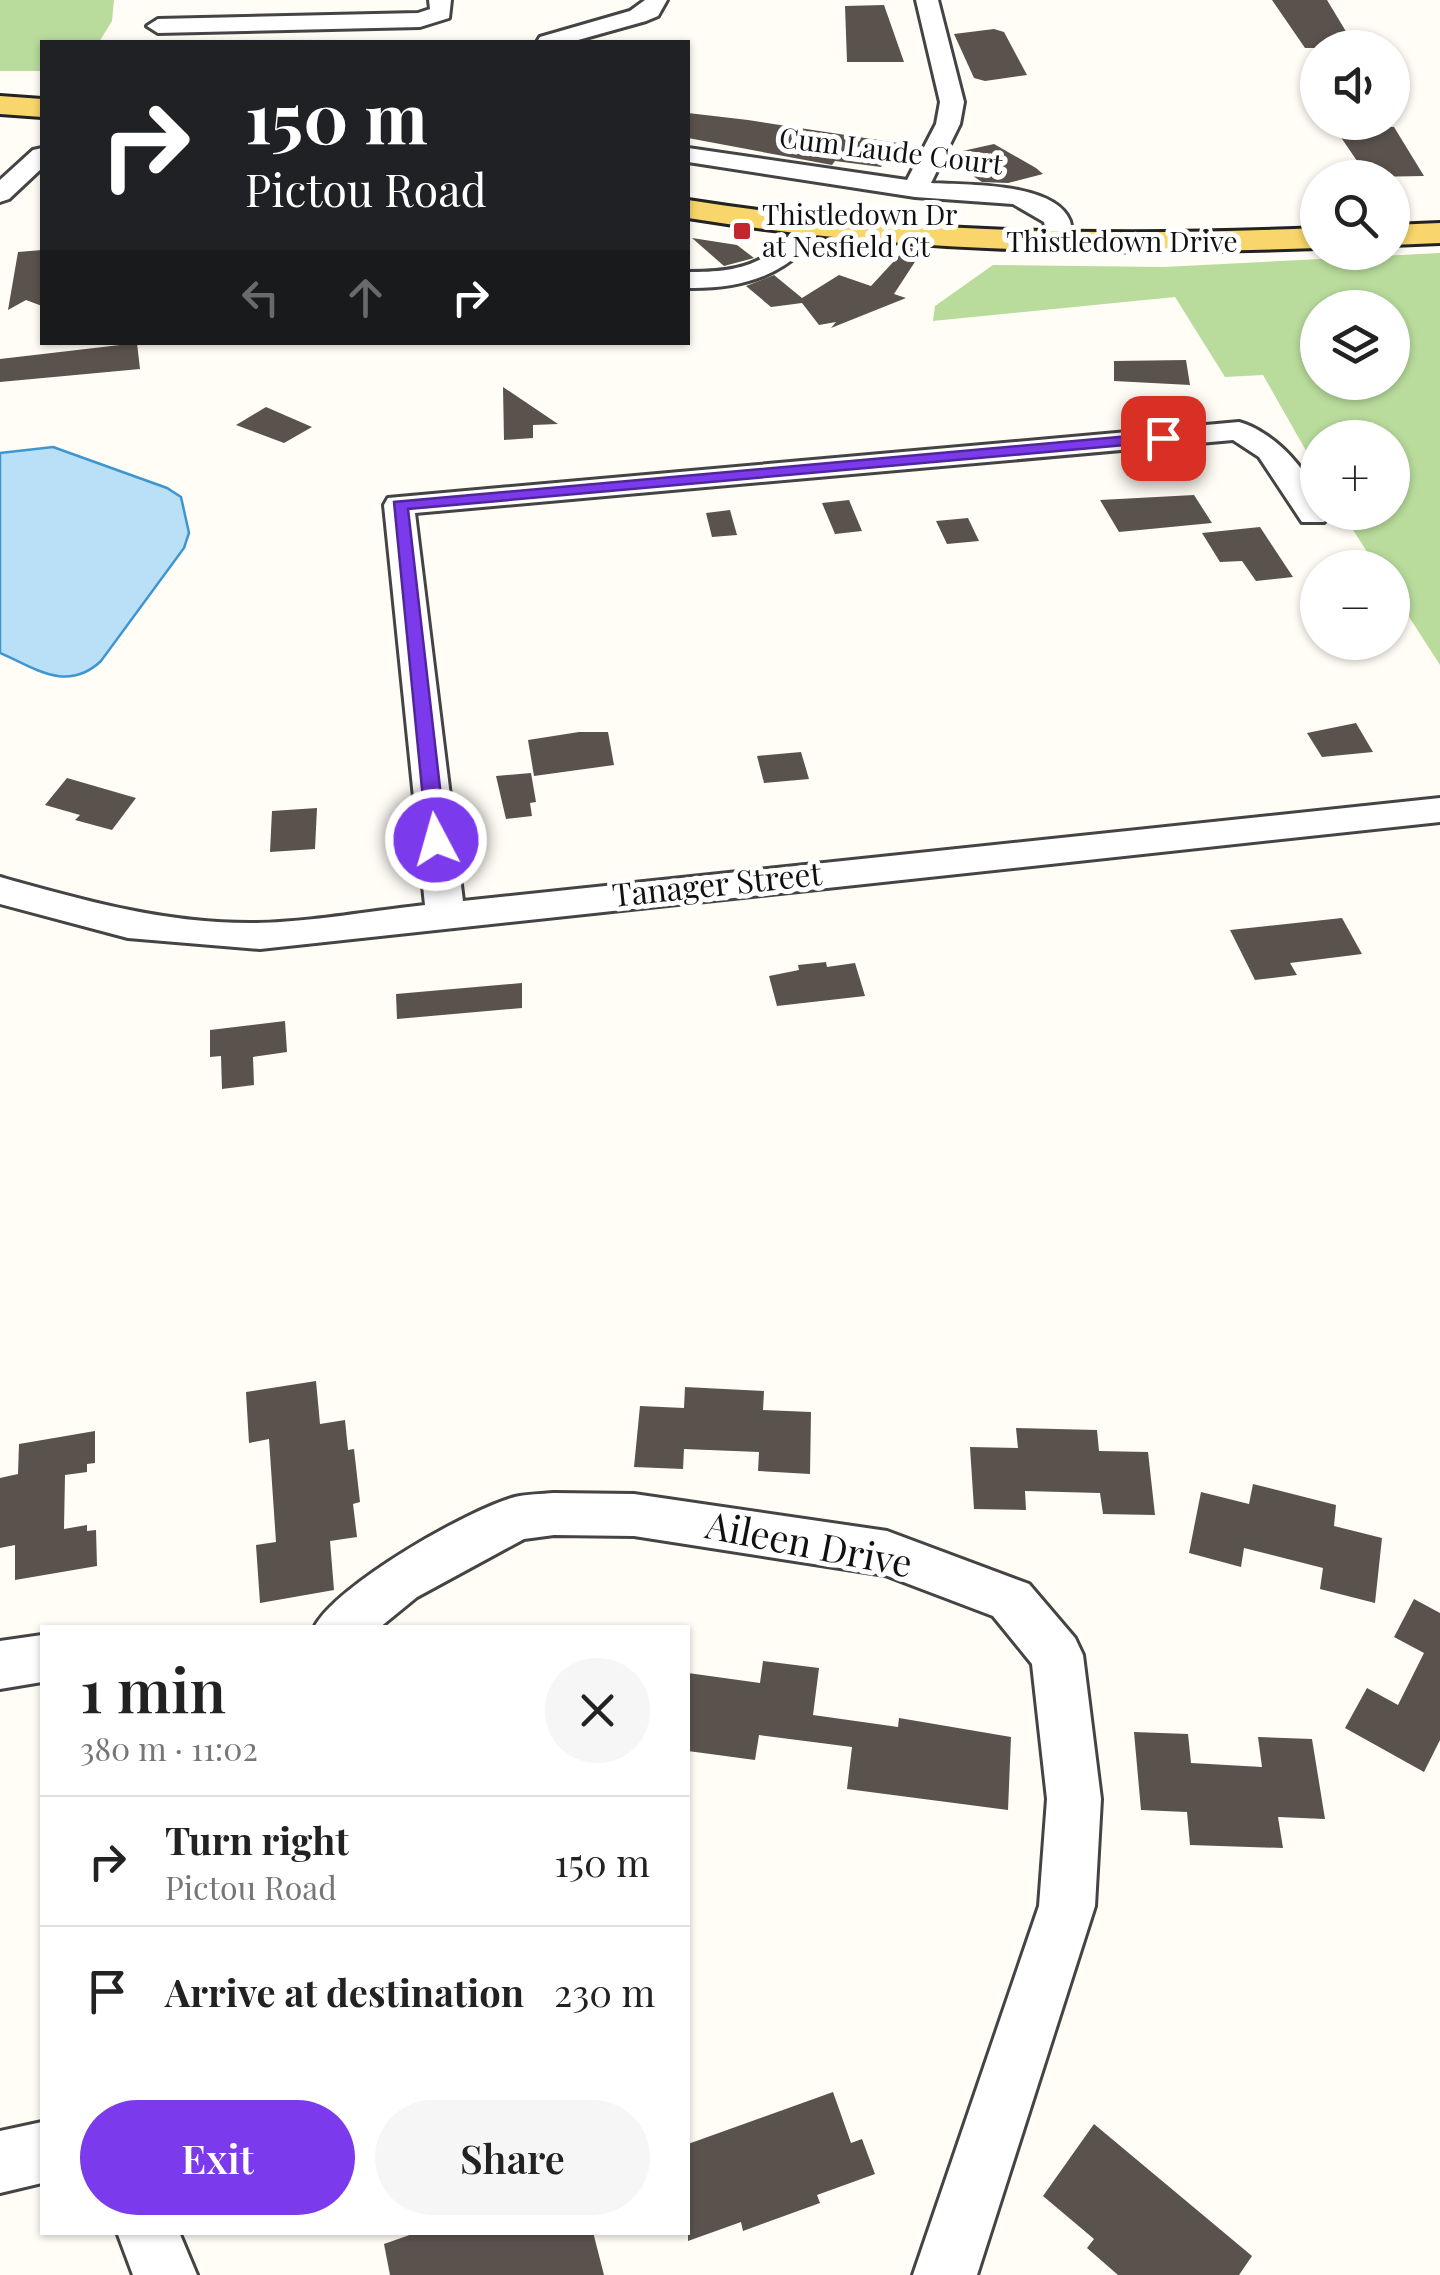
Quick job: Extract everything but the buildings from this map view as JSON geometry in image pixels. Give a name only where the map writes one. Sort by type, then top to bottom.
[{"type":"main road","points":[[0,91],[40,92]]},
{"type":"main road","points":[[0,105],[40,108]]},
{"type":"main road","name":"Thistledown Drive","points":[[690,210],[809,228],[1060,245],[1300,238]]},
{"type":"main road","points":[[1410,234],[1440,232]]},
{"type":"street","points":[[162,0],[153,34],[420,20],[440,13],[440,0]]},
{"type":"street","points":[[555,40],[638,16],[650,11],[656,0]]},
{"type":"street","points":[[915,189],[948,124],[952,102],[927,0]]},
{"type":"street","name":"Cum Laude Court","points":[[690,155],[915,189],[994,193],[1032,202],[1057,221],[1060,245]]},
{"type":"street","points":[[0,194],[40,157]]},
{"type":"street","points":[[690,280],[733,279],[766,270],[786,257],[809,228]]},
{"type":"street","points":[[445,914],[400,505],[1240,431],[1270,451],[1300,496]]},
{"type":"street","name":"Tanager Street","points":[[0,890],[56,912],[193,936],[260,936],[1440,810]]},
{"type":"street","name":"Aileen Drive","points":[[344,1625],[399,1581],[517,1518],[554,1514],[634,1514],[887,1552],[1010,1600],[1057,1656],[1074,1799],[1067,1906],[944,2275]]},
{"type":"street","points":[[0,1665],[40,1658]]},
{"type":"street","points":[[0,2162],[40,2153]]},
{"type":"street","points":[[149,2235],[165,2275]]},
{"type":"green space","points":[[0,0],[114,0],[112,21],[100,40],[40,40],[40,71],[0,71]]},
{"type":"green space","points":[[1440,253],[1440,665],[1410,618],[1410,550],[1366,550],[1353,530],[1410,530],[1410,420],[1300,420],[1300,440],[1263,375],[1225,377],[1175,297],[933,321],[935,306],[993,265],[1164,267],[1300,260],[1300,270],[1410,270],[1410,255]]},
{"type":"water","points":[[53,447],[167,488],[181,497],[189,533],[184,548],[101,661],[76,675],[63,676],[38,671],[0,653],[0,453]]},
{"type":"place","name":"Thistledown Dr at Nesfield Ct","points":[[742,231]]},
{"type":"route","points":[[436,840],[400,505],[1163,438]]}]
